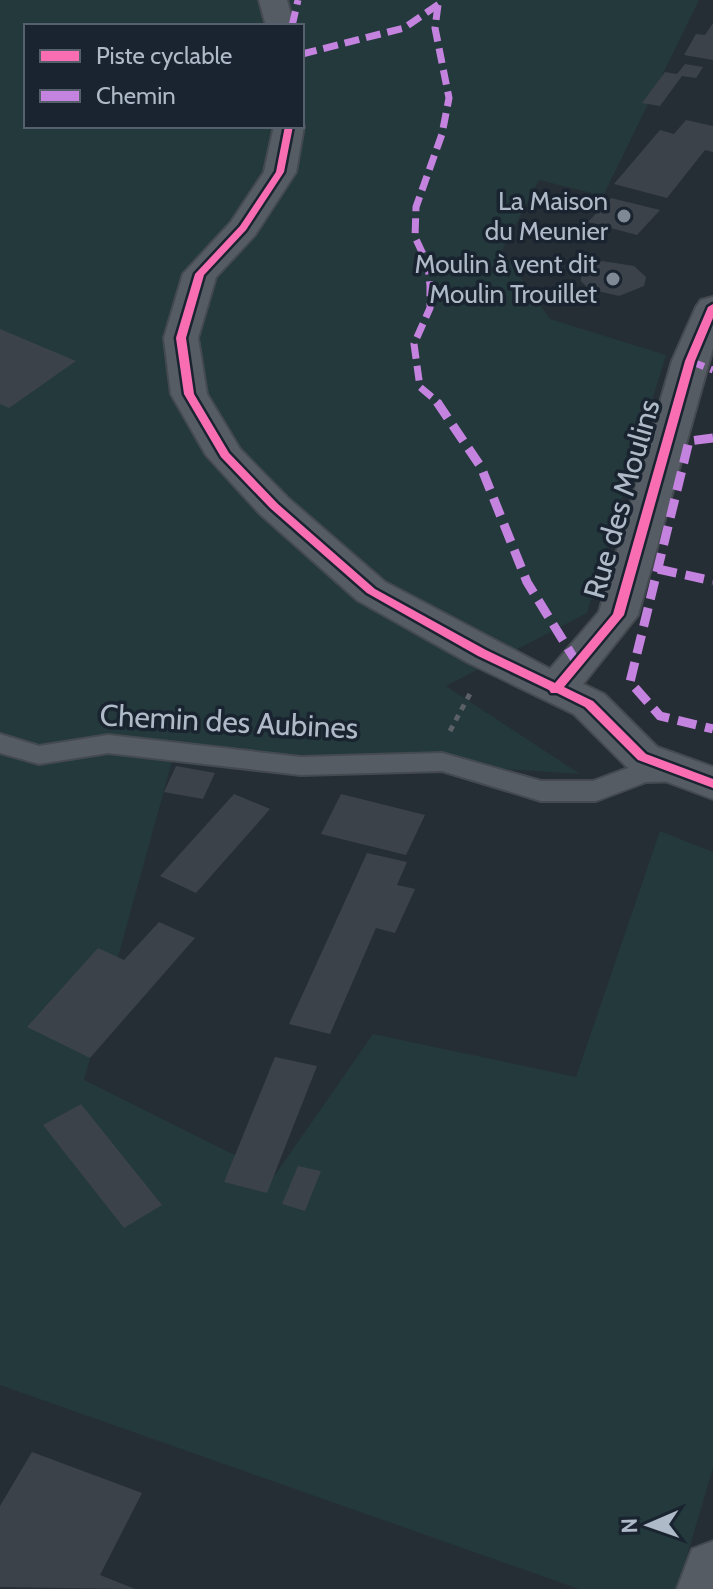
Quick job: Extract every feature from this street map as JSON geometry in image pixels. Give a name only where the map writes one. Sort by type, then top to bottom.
[{"type":"street","points":[[273,0],[279,24]]},
{"type":"street","points":[[289,128],[280,172],[243,228],[200,274],[181,338],[189,394],[225,455],[296,525],[371,591],[485,655],[589,704],[642,757],[701,780]]},
{"type":"street","name":"Rue des Moulins","points":[[555,690],[618,615],[675,409],[713,307]]},
{"type":"street","points":[[707,1589],[713,1569]]},
{"type":"lane","name":"Chemin des Aubines","points":[[0,743],[39,755],[108,744],[301,766],[432,763],[541,791],[596,791],[644,772],[701,780]]},
{"type":"path","points":[[432,763],[437,749],[467,704],[485,655]]},
{"type":"green space","points":[[0,0],[699,0],[603,196],[539,180],[502,251],[550,319],[666,355],[587,613],[446,686],[580,774],[176,747],[84,1080],[275,1175],[373,1034],[576,1077],[660,831],[713,852],[713,1468],[677,1589],[579,1589],[0,1385]]},
{"type":"building","points":[[713,23],[713,60],[684,55],[696,34],[705,35]]},
{"type":"building","points":[[685,64],[703,67],[696,78],[682,76],[660,106],[642,103],[665,72],[677,74]]},
{"type":"building","points":[[686,120],[713,126],[713,152],[705,150],[667,198],[614,184],[660,130],[674,134]]},
{"type":"building","name":"La Maison du Meunier","points":[[611,198],[660,210],[637,235],[588,222]]},
{"type":"building","name":"Moulin à vent dit Moulin Trouillet","points":[[602,261],[634,266],[646,277],[644,286],[619,296],[589,289],[581,281],[581,272]]},
{"type":"building","points":[[0,329],[76,361],[9,408],[0,404]]},
{"type":"building","points":[[176,766],[215,773],[203,799],[164,792]]},
{"type":"building","points":[[234,794],[270,809],[196,893],[160,876]]},
{"type":"building","points":[[341,794],[425,815],[406,855],[321,834]]},
{"type":"building","points":[[367,853],[407,862],[397,885],[415,889],[395,933],[376,928],[330,1034],[289,1024]]},
{"type":"building","points":[[159,922],[195,938],[90,1058],[27,1027],[98,948],[124,960]]},
{"type":"building","points":[[275,1057],[317,1066],[267,1193],[224,1182]]},
{"type":"building","points":[[81,1104],[162,1205],[124,1228],[43,1125]]},
{"type":"building","points":[[298,1166],[321,1171],[305,1211],[282,1204]]},
{"type":"building","points":[[32,1452],[142,1493],[100,1575],[135,1589],[0,1587],[0,1506]]},
{"type":"marked path","points":[[292,24],[298,0]]},
{"type":"marked path","points":[[304,53],[404,28],[442,2]]},
{"type":"marked path","points":[[438,5],[435,28],[449,98],[442,134],[416,207],[415,237],[428,265],[430,286],[430,308],[414,344],[420,387],[444,408],[481,467],[527,582],[577,663]]},
{"type":"marked path","points":[[690,361],[713,370]]},
{"type":"marked path","points":[[713,438],[689,441],[630,682],[660,716],[713,729]]},
{"type":"marked path","points":[[658,569],[713,581]]},
{"type":"cycle path","points":[[289,128],[280,172],[243,228],[200,274],[181,338],[189,394],[225,455],[274,506],[371,591],[482,653],[589,704],[642,757],[713,784]]},
{"type":"cycle path","points":[[555,690],[618,615],[690,361],[713,307]]},
{"type":"place","name":"La Maison du Meunier","points":[[624,216]]},
{"type":"place","name":"Moulin à vent dit Moulin Trouillet","points":[[613,279]]}]
